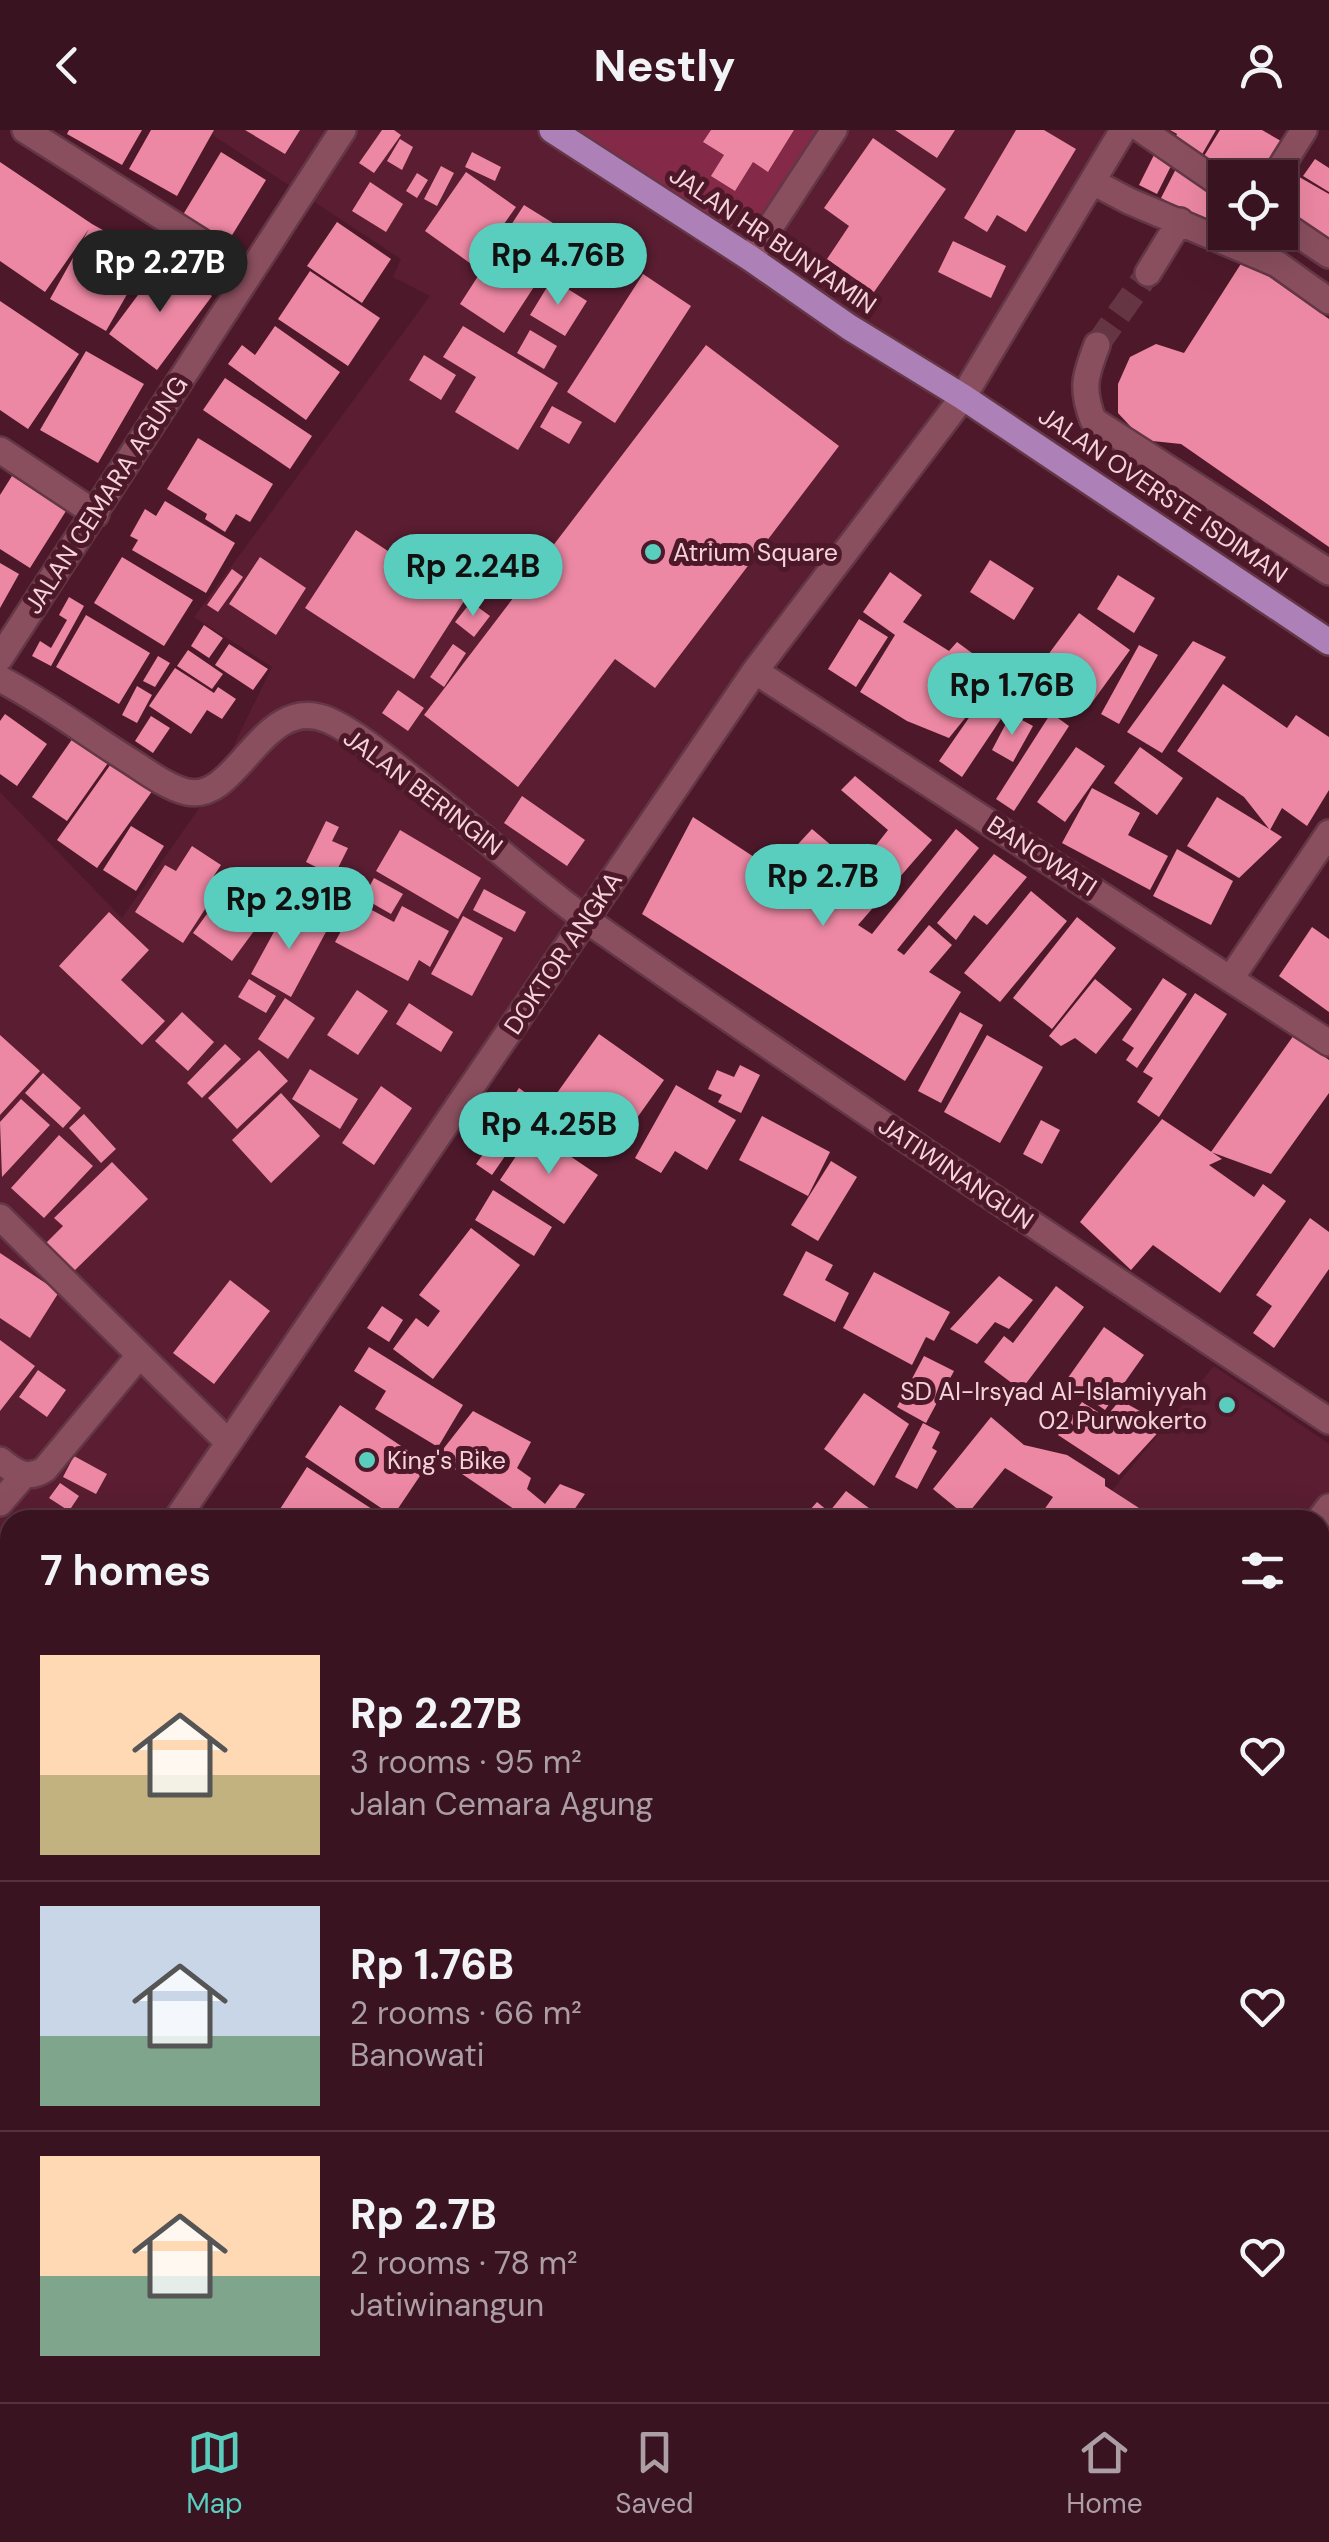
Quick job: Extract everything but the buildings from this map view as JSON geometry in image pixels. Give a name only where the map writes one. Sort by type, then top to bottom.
[{"type":"main road","name":"JALAN HR BUNYAMIN","points":[[552,130],[849,327],[963,397]]},
{"type":"main road","name":"JALAN OVERSTE ISDIMAN","points":[[963,397],[1329,642]]},
{"type":"street","points":[[25,130],[249,272]]},
{"type":"street","name":"JALAN CEMARA AGUNG","points":[[0,658],[343,130]]},
{"type":"street","points":[[750,258],[834,130]]},
{"type":"street","name":"DOKTOR ANGKA","points":[[183,1510],[755,671],[963,397],[1123,130]]},
{"type":"street","points":[[1142,130],[1208,176]]},
{"type":"street","points":[[1285,160],[1304,130]]},
{"type":"street","points":[[1093,182],[1128,201],[1277,264],[1329,301]]},
{"type":"street","points":[[1148,274],[1180,221]]},
{"type":"street","points":[[1298,234],[1329,255]]},
{"type":"street","points":[[1097,346],[1086,373],[1084,397],[1094,420],[1329,572]]},
{"type":"street","points":[[0,450],[96,514]]},
{"type":"street","name":"BANOWATI","points":[[755,671],[1329,1043]]},
{"type":"street","name":"JALAN BERINGIN","points":[[0,679],[157,778],[186,792],[202,792],[217,784],[259,741],[294,718],[328,720],[386,758],[586,919]]},
{"type":"street","points":[[1231,978],[1329,832]]},
{"type":"street","name":"JATIWINANGUN","points":[[586,919],[982,1192],[1329,1421]]},
{"type":"street","points":[[0,1217],[228,1442]]},
{"type":"street","points":[[0,1460],[24,1475],[45,1469],[140,1356]]},
{"type":"street","points":[[0,1503],[24,1475]]},
{"type":"shaded area","points":[[205,130],[1118,130],[887,499],[183,1510],[0,1510],[0,792],[122,918],[212,790],[272,667],[194,617],[430,296],[393,277],[401,259]]},
{"type":"shaded area","points":[[575,130],[711,130],[704,143],[724,155],[712,176],[735,191],[753,162],[769,171],[794,130],[819,130],[764,211],[741,231],[691,206]]},
{"type":"shaded area","name":"SD Al-Irsyad Al-Islamiyyah 02 Purwokerto","points":[[1214,1366],[1329,1444],[1329,1491],[1314,1510],[1096,1510]]},
{"type":"tunnel","points":[[1097,345],[1148,273]]},
{"type":"place","name":"Atrium Square","points":[[653,552]]},
{"type":"place","name":"SD Al-Irsyad Al-Islamiyyah 02 Purwokerto","points":[[1227,1405]]},
{"type":"place","name":"King's Bike","points":[[367,1460]]}]
